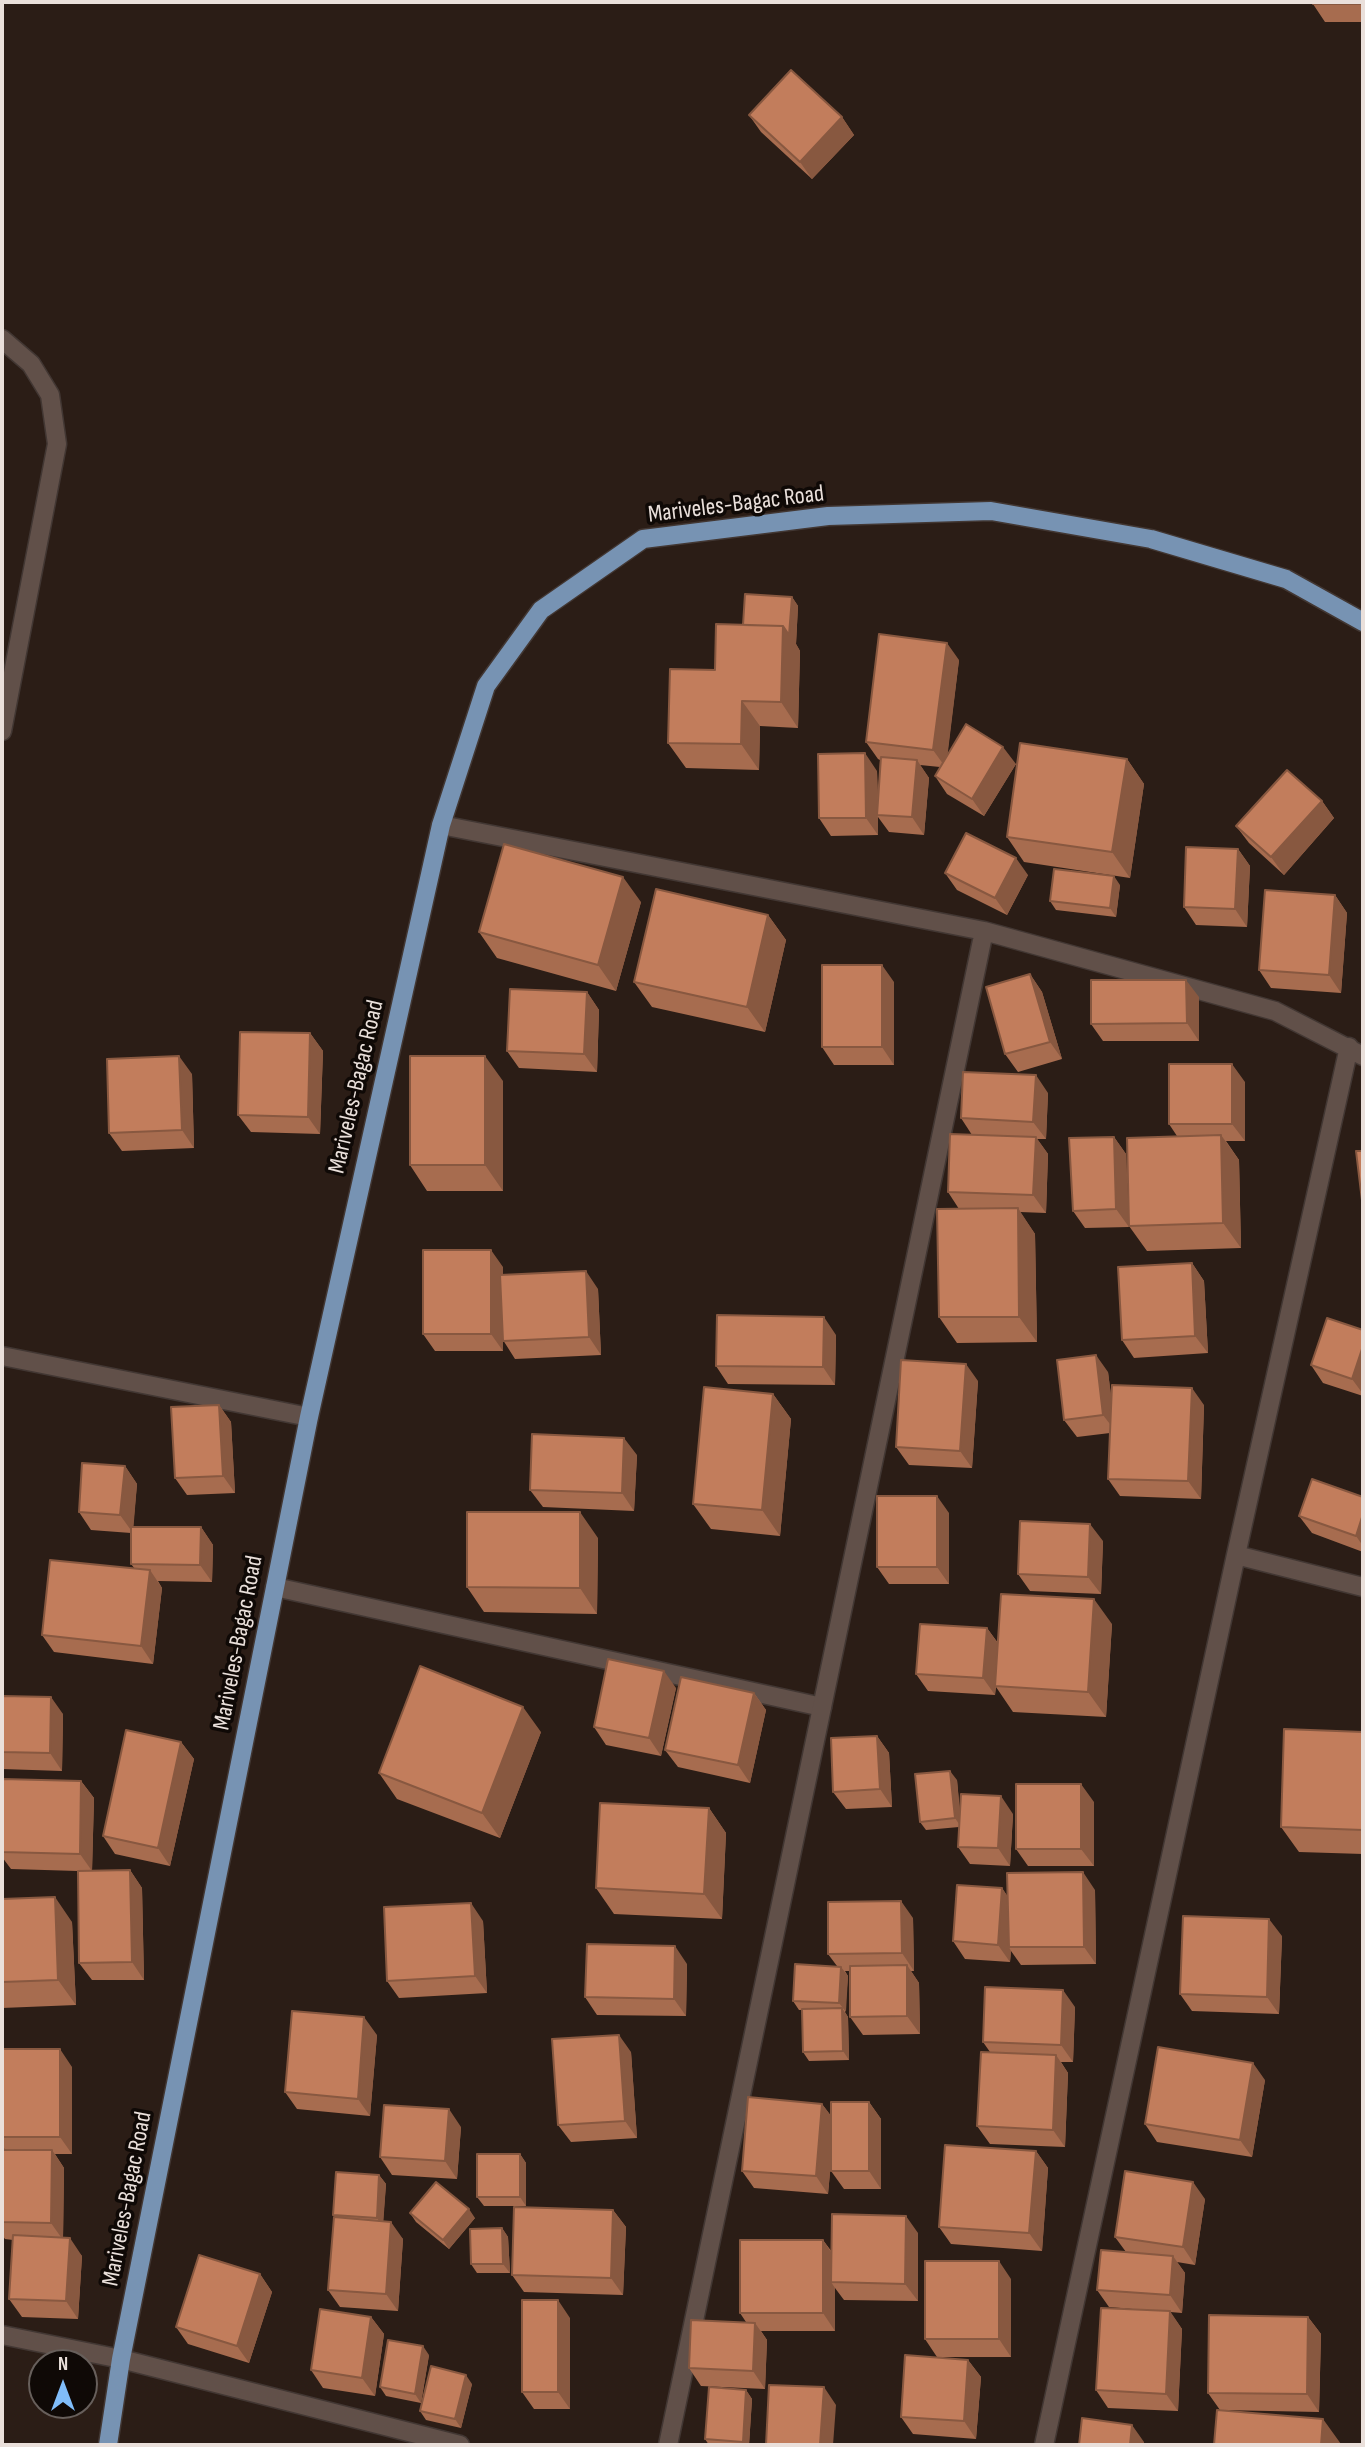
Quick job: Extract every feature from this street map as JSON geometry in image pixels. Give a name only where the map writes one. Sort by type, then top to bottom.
[{"type":"main road","name":"Mariveles-Bagac Road","points":[[108,2445],[121,2359],[309,1417],[441,825],[486,686],[541,610],[643,539],[828,516],[991,512],[1151,539],[1286,579],[1363,622]]},
{"type":"street","points":[[2,339],[31,364],[50,395],[57,444],[2,731]]},
{"type":"street","points":[[441,825],[984,931],[1275,1011],[1356,1051],[1236,1555],[1044,2445]]},
{"type":"street","points":[[668,2445],[984,931]]},
{"type":"street","points":[[2,1356],[309,1417]]},
{"type":"street","points":[[1236,1555],[1363,1587]]},
{"type":"street","points":[[275,1587],[822,1707]]},
{"type":"street","points":[[2,2335],[121,2359],[460,2445]]},
{"type":"building","points":[[1363,2],[1363,4],[1313,4]]},
{"type":"building","points":[[791,70],[842,117],[800,162],[749,115]]},
{"type":"building","points":[[745,594],[792,597],[789,635],[783,626],[743,625]]},
{"type":"building","points":[[716,624],[783,626],[781,702],[742,701],[741,744],[668,743],[670,669],[715,670]]},
{"type":"building","points":[[879,634],[947,643],[933,750],[866,742]]},
{"type":"building","points":[[966,724],[1003,747],[972,799],[935,776]]},
{"type":"building","points":[[1020,743],[1127,759],[1112,852],[1007,837]]},
{"type":"building","points":[[865,753],[866,818],[819,818],[818,754]]},
{"type":"building","points":[[881,757],[917,760],[912,817],[877,815]]},
{"type":"building","points":[[1287,770],[1322,801],[1271,857],[1236,826]]},
{"type":"building","points":[[966,833],[1016,858],[995,898],[945,873]]},
{"type":"building","points":[[504,844],[623,877],[598,965],[479,932]]},
{"type":"building","points":[[1186,847],[1238,849],[1235,909],[1184,907]]},
{"type":"building","points":[[1054,869],[1114,876],[1110,908],[1050,901]]},
{"type":"building","points":[[656,889],[768,915],[747,1007],[634,982]]},
{"type":"building","points":[[1265,890],[1335,895],[1329,975],[1259,970]]},
{"type":"building","points":[[822,965],[882,965],[882,1047],[822,1047]]},
{"type":"building","points":[[1030,974],[1050,1042],[1005,1054],[986,987]]},
{"type":"building","points":[[1091,980],[1186,980],[1187,1023],[1091,1024]]},
{"type":"building","points":[[510,989],[587,992],[584,1054],[507,1051]]},
{"type":"building","points":[[240,1032],[310,1033],[308,1117],[238,1115]]},
{"type":"building","points":[[179,1056],[182,1130],[109,1133],[107,1059]]},
{"type":"building","points":[[410,1056],[485,1056],[485,1165],[410,1165]]},
{"type":"building","points":[[1169,1064],[1232,1064],[1232,1124],[1169,1124]]},
{"type":"building","points":[[963,1072],[1036,1075],[1033,1122],[961,1118]]},
{"type":"building","points":[[950,1134],[1036,1137],[1033,1195],[948,1192]]},
{"type":"building","points":[[1221,1135],[1223,1223],[1129,1226],[1127,1138]]},
{"type":"building","points":[[1114,1137],[1116,1209],[1073,1211],[1069,1138]]},
{"type":"building","points":[[1356,1151],[1363,1151],[1363,1209]]},
{"type":"building","points":[[1018,1208],[1019,1317],[939,1317],[937,1209]]},
{"type":"building","points":[[423,1250],[491,1250],[491,1334],[423,1334]]},
{"type":"building","points":[[1192,1263],[1195,1336],[1122,1340],[1118,1267]]},
{"type":"building","points":[[586,1271],[589,1337],[503,1341],[500,1275]]},
{"type":"building","points":[[717,1315],[824,1317],[823,1367],[716,1366]]},
{"type":"building","points":[[1327,1318],[1363,1330],[1363,1346],[1352,1379],[1311,1365]]},
{"type":"building","points":[[1096,1355],[1103,1415],[1064,1420],[1057,1360]]},
{"type":"building","points":[[901,1360],[966,1364],[960,1451],[896,1447]]},
{"type":"building","points":[[1112,1385],[1192,1388],[1188,1481],[1108,1479]]},
{"type":"building","points":[[704,1387],[773,1394],[762,1510],[693,1504]]},
{"type":"building","points":[[219,1405],[223,1476],[175,1478],[171,1407]]},
{"type":"building","points":[[532,1434],[624,1438],[622,1493],[530,1490]]},
{"type":"building","points":[[82,1463],[125,1466],[120,1515],[79,1512]]},
{"type":"building","points":[[1312,1479],[1363,1497],[1363,1514],[1356,1536],[1299,1516]]},
{"type":"building","points":[[877,1496],[937,1496],[937,1567],[877,1567]]},
{"type":"building","points":[[467,1512],[580,1512],[580,1588],[467,1587]]},
{"type":"building","points":[[1020,1521],[1090,1524],[1088,1577],[1018,1574]]},
{"type":"building","points":[[131,1527],[201,1527],[200,1565],[131,1564]]},
{"type":"building","points":[[50,1560],[150,1570],[141,1646],[42,1635]]},
{"type":"building","points":[[1001,1594],[1094,1599],[1088,1692],[995,1686]]},
{"type":"building","points":[[920,1624],[987,1628],[983,1678],[916,1674]]},
{"type":"building","points":[[608,1659],[664,1671],[649,1738],[594,1727]]},
{"type":"building","points":[[420,1666],[523,1707],[482,1813],[379,1773]]},
{"type":"building","points":[[681,1677],[754,1693],[738,1765],[665,1750]]},
{"type":"building","points":[[2,1696],[51,1697],[50,1753],[2,1752]]},
{"type":"building","points":[[1284,1729],[1363,1732],[1363,1830],[1281,1827]]},
{"type":"building","points":[[126,1730],[181,1742],[158,1848],[103,1836]]},
{"type":"building","points":[[877,1736],[880,1789],[833,1792],[831,1738]]},
{"type":"building","points":[[950,1771],[955,1818],[920,1822],[915,1774]]},
{"type":"building","points":[[2,1779],[81,1781],[80,1854],[2,1852]]},
{"type":"building","points":[[1016,1784],[1081,1784],[1081,1849],[1016,1849]]},
{"type":"building","points":[[961,1794],[1001,1796],[998,1848],[958,1847]]},
{"type":"building","points":[[600,1803],[709,1808],[704,1894],[596,1888]]},
{"type":"building","points":[[130,1870],[132,1962],[79,1963],[78,1871]]},
{"type":"building","points":[[1083,1872],[1084,1947],[1009,1947],[1007,1873]]},
{"type":"building","points":[[957,1885],[1002,1888],[998,1945],[953,1941]]},
{"type":"building","points":[[55,1897],[58,1980],[2,1982],[2,1899]]},
{"type":"building","points":[[901,1901],[902,1953],[828,1954],[828,1902]]},
{"type":"building","points":[[471,1903],[475,1976],[387,1981],[384,1907]]},
{"type":"building","points":[[1183,1916],[1269,1919],[1267,1997],[1180,1994]]},
{"type":"building","points":[[587,1944],[675,1946],[674,1999],[585,1997]]},
{"type":"building","points":[[795,1964],[841,1967],[839,2003],[793,2001]]},
{"type":"building","points":[[907,1965],[907,2016],[850,2017],[850,1966]]},
{"type":"building","points":[[985,1987],[1063,1990],[1061,2045],[983,2042]]},
{"type":"building","points":[[842,2008],[843,2051],[803,2052],[802,2009]]},
{"type":"building","points":[[292,2011],[364,2017],[358,2099],[285,2092]]},
{"type":"building","points":[[619,2035],[625,2121],[558,2125],[552,2039]]},
{"type":"building","points":[[1158,2047],[1253,2063],[1240,2140],[1145,2124]]},
{"type":"building","points":[[2,2049],[60,2049],[60,2137],[2,2137]]},
{"type":"building","points":[[981,2052],[1056,2055],[1053,2130],[977,2126]]},
{"type":"building","points":[[748,2097],[822,2104],[816,2176],[742,2171]]},
{"type":"building","points":[[831,2102],[869,2102],[869,2171],[831,2171]]},
{"type":"building","points":[[384,2105],[449,2109],[445,2161],[380,2157]]},
{"type":"building","points":[[945,2145],[1036,2151],[1029,2233],[939,2227]]},
{"type":"building","points":[[2,2150],[52,2150],[51,2223],[2,2222]]},
{"type":"building","points":[[477,2154],[520,2154],[520,2197],[477,2197]]},
{"type":"building","points":[[1125,2171],[1193,2182],[1183,2247],[1115,2237]]},
{"type":"building","points":[[336,2172],[379,2175],[377,2218],[333,2215]]},
{"type":"building","points":[[436,2182],[469,2209],[443,2240],[410,2213]]},
{"type":"building","points":[[514,2207],[613,2210],[611,2278],[512,2275]]},
{"type":"building","points":[[832,2214],[906,2216],[905,2284],[831,2282]]},
{"type":"building","points":[[334,2217],[391,2222],[386,2294],[328,2290]]},
{"type":"building","points":[[502,2228],[503,2264],[471,2264],[470,2229]]},
{"type":"building","points":[[13,2235],[70,2238],[66,2301],[9,2299]]},
{"type":"building","points":[[740,2240],[823,2240],[823,2313],[740,2313]]},
{"type":"building","points":[[1101,2250],[1173,2256],[1170,2295],[1097,2290]]},
{"type":"building","points":[[199,2255],[260,2274],[237,2346],[176,2327]]},
{"type":"building","points":[[925,2261],[999,2261],[999,2339],[925,2339]]},
{"type":"building","points":[[522,2300],[558,2300],[558,2392],[522,2392]]},
{"type":"building","points":[[1101,2308],[1170,2311],[1166,2394],[1096,2390]]},
{"type":"building","points":[[320,2309],[371,2317],[362,2378],[311,2370]]},
{"type":"building","points":[[1209,2315],[1308,2317],[1307,2394],[1208,2393]]},
{"type":"building","points":[[691,2320],[755,2323],[753,2371],[689,2368]]},
{"type":"building","points":[[388,2340],[423,2346],[415,2394],[380,2387]]},
{"type":"building","points":[[905,2355],[968,2360],[964,2421],[901,2417]]},
{"type":"building","points":[[431,2366],[466,2375],[455,2419],[420,2411]]},
{"type":"building","points":[[769,2385],[824,2387],[820,2445],[766,2445]]},
{"type":"building","points":[[709,2387],[746,2390],[743,2442],[705,2439]]},
{"type":"building","points":[[1217,2410],[1323,2419],[1321,2445],[1214,2445]]},
{"type":"building","points":[[1082,2418],[1132,2425],[1130,2445],[1079,2445]]}]
